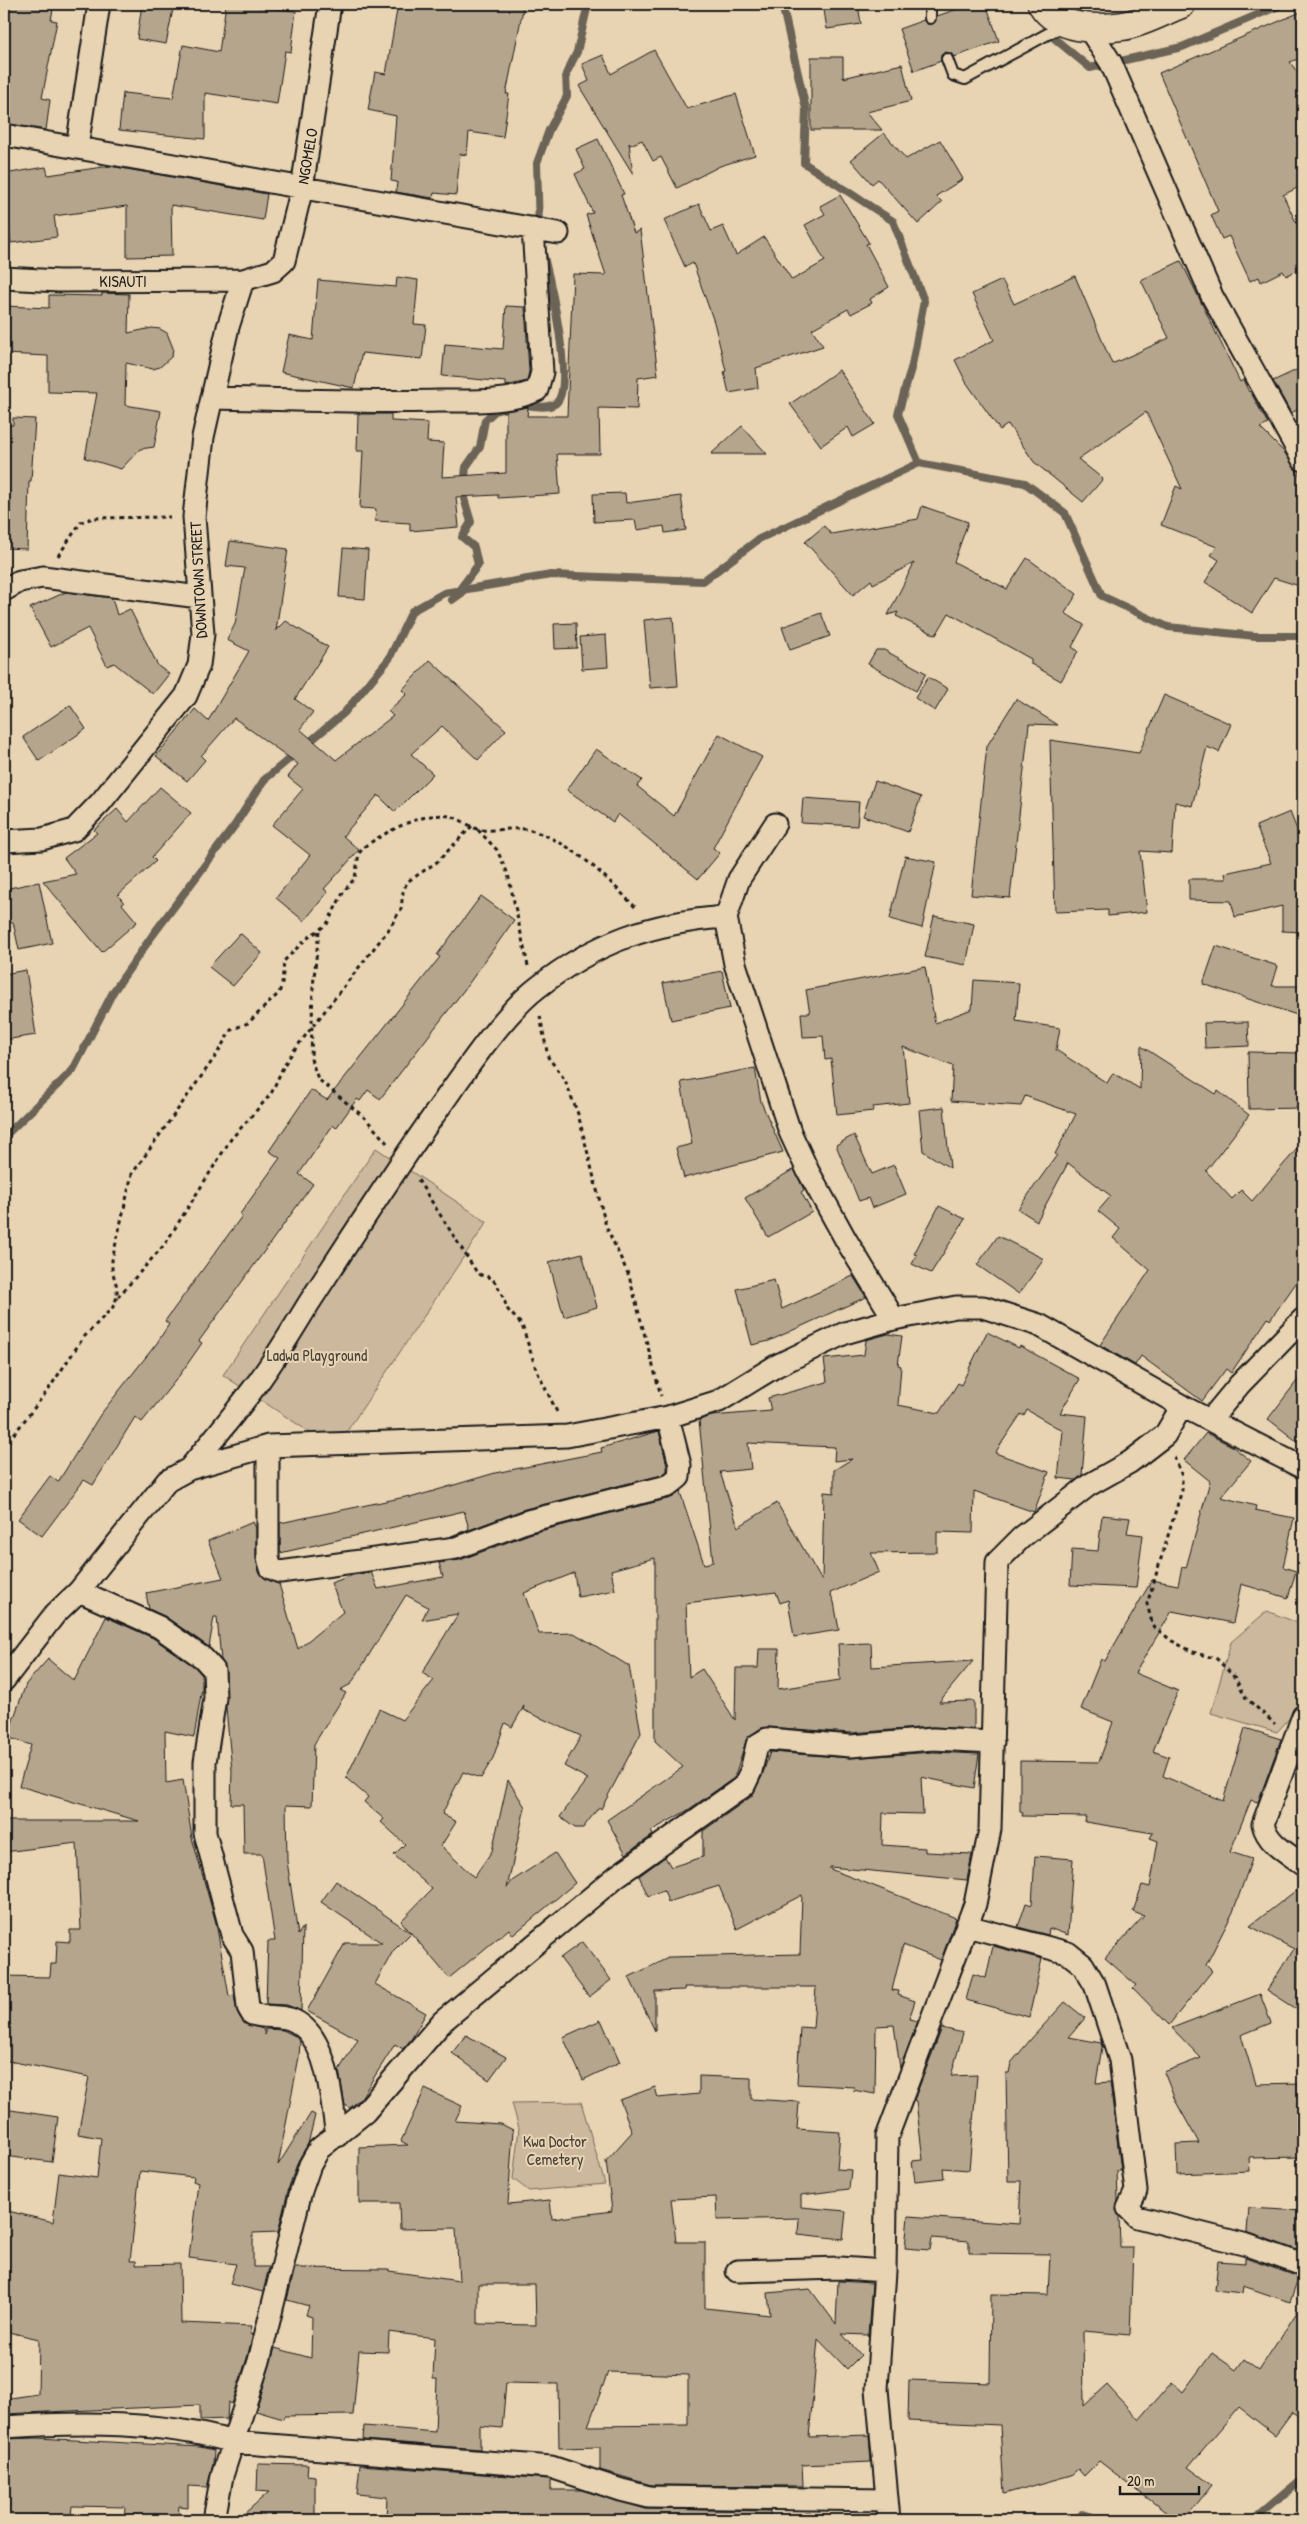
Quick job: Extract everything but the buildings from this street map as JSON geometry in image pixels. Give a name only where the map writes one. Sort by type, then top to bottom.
[{"type":"street","points":[[77,146],[99,4]]},
{"type":"street","name":"NGOMELO","points":[[243,280],[273,271],[284,261],[302,188],[330,4]]},
{"type":"street","points":[[1042,4],[1048,13],[1077,25],[1124,26],[1181,4]]},
{"type":"street","points":[[1077,25],[1111,63],[1212,296],[1303,460]]},
{"type":"street","points":[[4,135],[77,146],[558,233]]},
{"type":"street","points":[[213,398],[378,402],[478,401],[528,394],[538,390],[542,372],[533,228]]},
{"type":"street","name":"KISAUTI","points":[[4,278],[58,281],[243,280]]},
{"type":"street","name":"DOWNTOWN STREET","points":[[4,841],[42,839],[74,830],[101,802],[186,696],[199,665],[203,634],[194,517],[203,438],[228,327],[243,280]]},
{"type":"street","points":[[4,590],[20,581],[43,577],[130,590],[199,597]]},
{"type":"street","points":[[775,824],[739,879],[726,917],[735,964],[790,1132],[808,1171],[846,1240],[894,1319]]},
{"type":"street","points":[[189,1469],[260,1380],[403,1159],[457,1083],[506,1020],[535,990],[576,960],[612,941],[654,927],[691,919],[726,917]]},
{"type":"street","points":[[4,1680],[56,1614],[79,1592],[167,1481],[189,1469],[268,1446],[567,1436],[668,1417],[719,1401],[776,1366],[845,1334],[894,1319],[956,1307],[983,1307],[1016,1316],[1039,1325],[1182,1406],[1211,1419],[1303,1468]]},
{"type":"street","points":[[1211,1419],[1240,1384],[1303,1319]]},
{"type":"street","points":[[4,2427],[144,2426],[202,2433],[233,2442],[551,2467],[621,2490],[649,2497],[888,2510],[877,2389],[885,2271],[887,2138],[975,1904],[990,1829],[994,1742],[997,1562],[1022,1537],[1089,1485],[1130,1462],[1165,1434],[1182,1406]]},
{"type":"street","points":[[268,1446],[268,1558],[271,1568],[280,1572],[456,1548],[528,1521],[668,1486],[679,1477],[680,1465],[668,1417]]},
{"type":"street","points":[[79,1592],[159,1628],[203,1658],[214,1670],[215,1698],[206,1762],[205,1834],[232,1935],[244,1956],[248,2006],[252,2014],[290,2019],[311,2032],[322,2052],[337,2136]]},
{"type":"street","points":[[1303,1716],[1263,1824],[1265,1832],[1274,1844],[1303,1865]]},
{"type":"street","points":[[214,2520],[222,2476],[259,2361],[301,2191],[310,2165],[319,2149],[365,2112],[436,2028],[468,1999],[540,1943],[617,1876],[744,1786],[751,1771],[757,1745],[767,1739],[851,1746],[933,1738],[994,1742]]},
{"type":"street","points":[[967,1926],[1068,1953],[1083,1965],[1095,1985],[1120,2060],[1136,2191],[1128,2208],[1137,2217],[1247,2246],[1303,2265]]},
{"type":"street","points":[[737,2271],[840,2268],[885,2271]]},
{"type":"lane","points":[[930,4],[930,18]]},
{"type":"lane","points":[[947,59],[953,75],[965,79],[1077,25]]},
{"type":"path","points":[[43,577],[81,522],[93,518],[194,517]]},
{"type":"path","points":[[118,1298],[112,1260],[132,1174],[215,1057],[226,1036],[232,1030],[248,1023],[279,994],[284,961],[305,940],[327,924],[344,891],[355,878],[359,853],[365,846],[425,816],[441,815],[454,817],[478,829],[497,850],[508,874],[520,936],[535,990],[548,1057],[565,1080],[578,1114],[606,1226],[628,1276],[654,1378],[668,1417]]},
{"type":"path","points":[[4,1447],[48,1390],[83,1338],[113,1308],[118,1298],[165,1244],[232,1139],[271,1094],[284,1066],[389,929],[401,909],[403,892],[407,882],[437,862],[472,826]]},
{"type":"path","points":[[478,829],[519,828],[531,830],[555,841],[602,873],[654,927]]},
{"type":"path","points":[[319,931],[312,986],[311,1059],[318,1079],[365,1118],[403,1159],[476,1271],[492,1278],[500,1290],[508,1310],[522,1325],[536,1369],[567,1436]]},
{"type":"path","points":[[1165,1434],[1182,1476],[1182,1490],[1147,1604],[1152,1626],[1172,1641],[1193,1652],[1217,1659],[1235,1678],[1246,1698],[1294,1741]]},
{"type":"green space","name":"Ladwa Playground","points":[[376,1148],[487,1222],[335,1449],[223,1375]]},
{"type":"green space","points":[[1267,1611],[1303,1625],[1303,1703],[1277,1732],[1211,1713],[1231,1642]]},
{"type":"green space","name":"Kwa Doctor Cemetery","points":[[581,2102],[605,2184],[529,2191],[513,2179],[519,2128],[512,2103]]},
{"type":"waterway","points":[[539,228],[537,163],[549,130],[567,96],[566,74],[577,52],[588,4]]},
{"type":"waterway","points":[[782,4],[806,109],[804,163],[893,221],[924,301],[912,365],[898,414],[919,463]]},
{"type":"waterway","points":[[1049,28],[1055,39],[1090,68],[1182,47],[1283,4]]},
{"type":"waterway","points":[[519,404],[552,405],[556,403],[561,393],[563,377],[562,356],[544,257]]},
{"type":"waterway","points":[[452,600],[462,593],[460,589],[478,565],[474,547],[462,537],[471,522],[463,495],[466,467],[480,447],[485,420],[495,411],[508,407]]},
{"type":"waterway","points":[[4,1137],[73,1070],[113,992],[152,936],[235,825],[264,780],[344,713],[389,659],[412,611],[444,593],[551,575],[703,581],[759,539],[919,463],[1025,483],[1065,513],[1102,596],[1168,627],[1255,636],[1303,636]]},
{"type":"waterway","points":[[1253,2520],[1303,2478]]},
{"type":"waterway","points":[[1082,2514],[1101,2520]]}]
